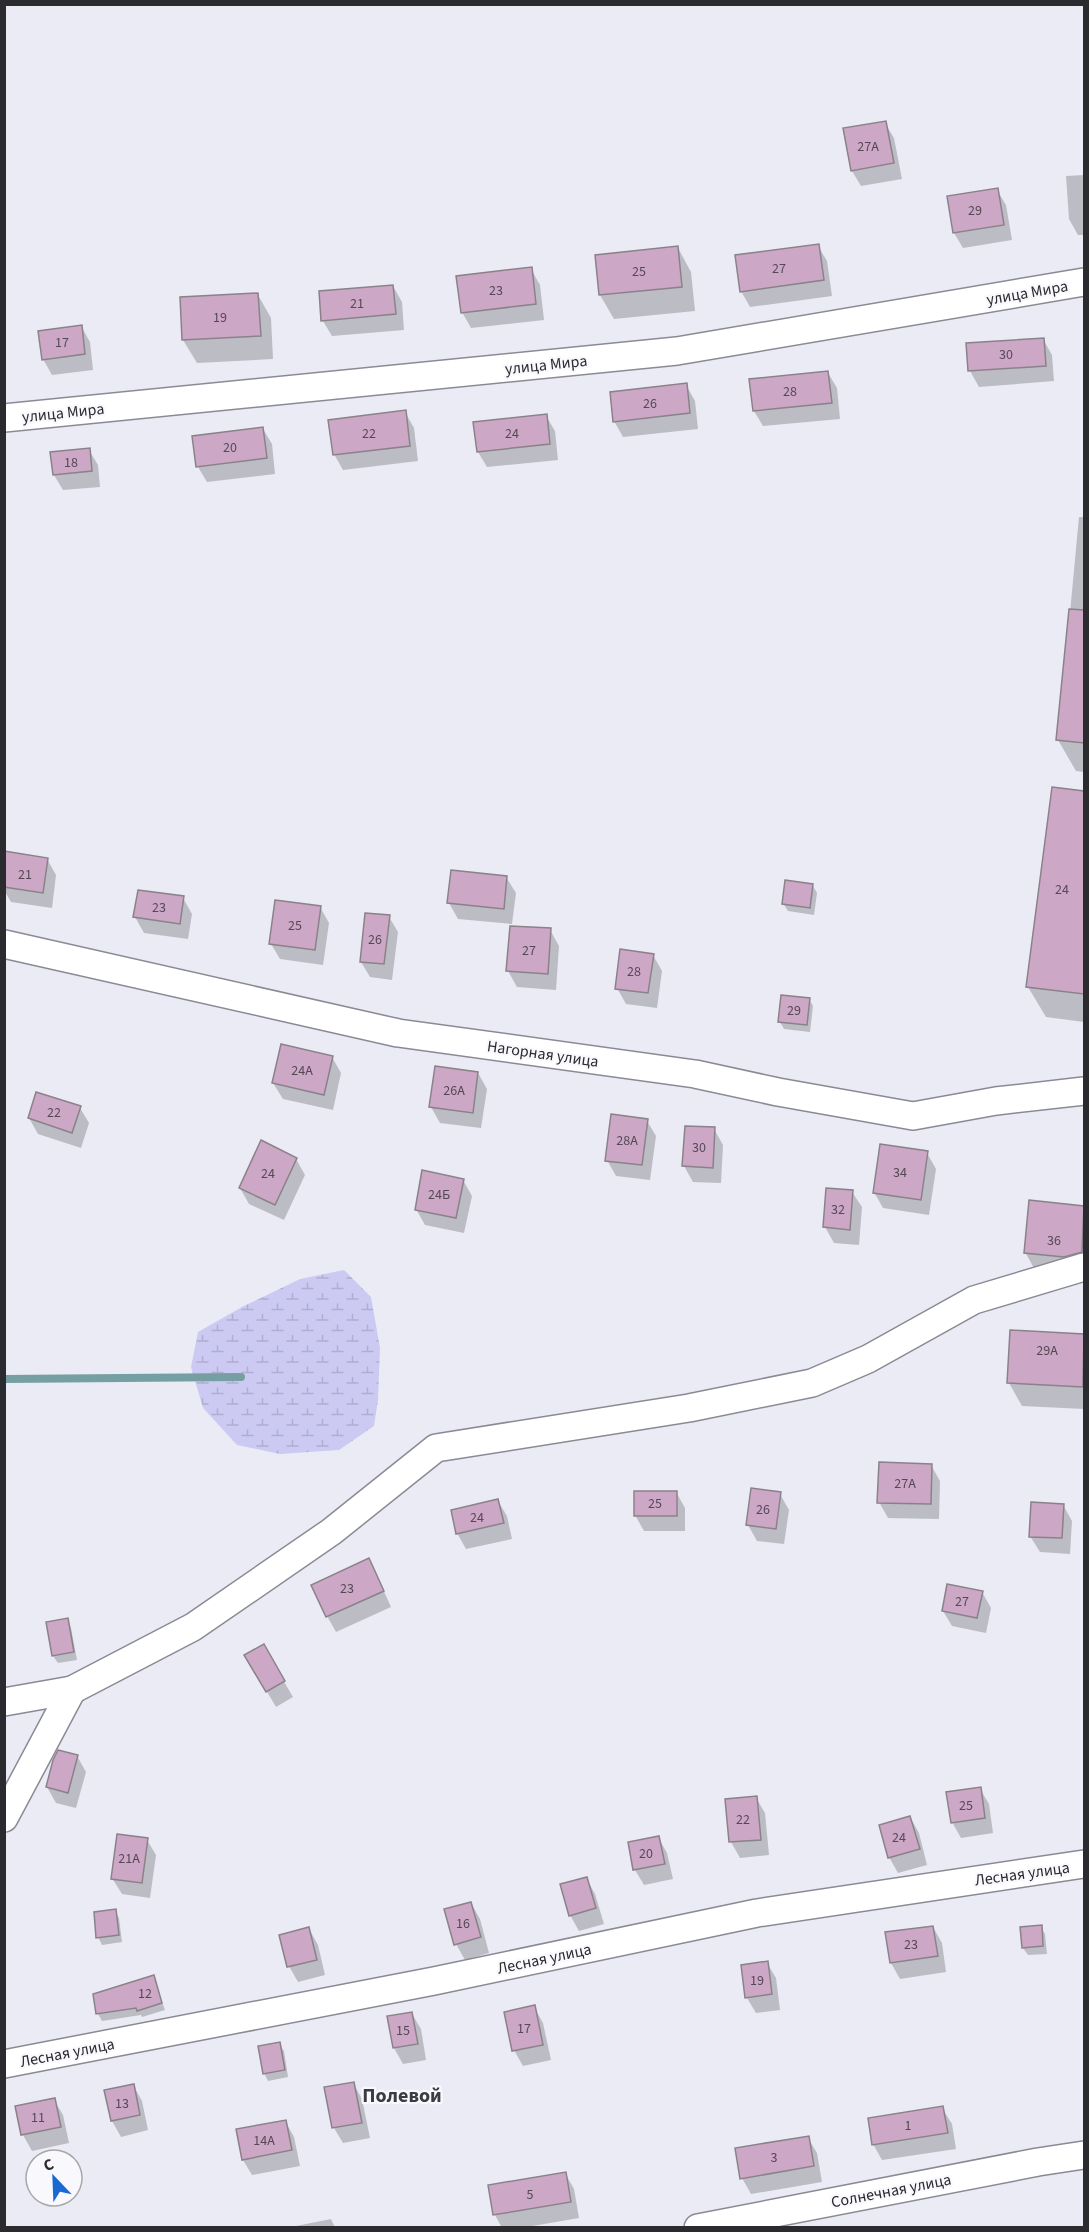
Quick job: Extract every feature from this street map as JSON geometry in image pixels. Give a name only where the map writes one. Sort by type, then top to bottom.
[{"type":"street","name":"улица Мира","points":[[4,418],[677,351],[1084,282]]},
{"type":"street","name":"Нагорная улица","points":[[4,944],[398,1033],[695,1074],[778,1092],[913,1116],[996,1101],[1084,1090]]},
{"type":"street","points":[[4,1702],[72,1690],[193,1627],[331,1532],[436,1448],[689,1408],[812,1383],[868,1359],[974,1300],[1084,1267]]},
{"type":"street","points":[[4,1818],[72,1690]]},
{"type":"street","name":"Лесная улица","points":[[4,2064],[434,1981],[757,1913],[1084,1864]]},
{"type":"street","name":"Солнечная улица","points":[[698,2228],[1084,2155]]},
{"type":"green space","points":[[344,1270],[371,1297],[380,1348],[378,1400],[374,1426],[339,1450],[280,1454],[237,1445],[203,1408],[191,1367],[198,1332],[242,1307],[300,1279]]},
{"type":"building","points":[[886,121],[894,163],[851,171],[843,128]]},
{"type":"building","points":[[998,188],[1004,225],[953,233],[947,196]]},
{"type":"building","points":[[819,244],[824,280],[740,292],[735,255]]},
{"type":"building","points":[[678,246],[682,287],[599,295],[595,255]]},
{"type":"building","points":[[532,267],[536,304],[461,313],[456,276]]},
{"type":"building","points":[[393,285],[396,314],[321,321],[319,291]]},
{"type":"building","points":[[258,293],[261,336],[182,340],[180,297]]},
{"type":"building","points":[[82,325],[85,354],[42,360],[38,331]]},
{"type":"building","points":[[1044,338],[1046,366],[968,371],[966,343]]},
{"type":"building","points":[[828,371],[832,403],[753,411],[749,379]]},
{"type":"building","points":[[687,383],[690,413],[613,422],[610,392]]},
{"type":"building","points":[[406,410],[410,446],[333,455],[328,420]]},
{"type":"building","points":[[547,414],[550,444],[477,452],[473,422]]},
{"type":"building","points":[[263,427],[267,458],[196,467],[192,436]]},
{"type":"building","points":[[90,448],[92,471],[53,475],[50,452]]},
{"type":"building","points":[[1069,609],[1084,610],[1084,743],[1056,740]]},
{"type":"building","points":[[1052,787],[1084,791],[1084,994],[1026,987]]},
{"type":"building","points":[[4,851],[48,858],[43,893],[4,887]]},
{"type":"building","points":[[451,870],[507,876],[504,909],[447,903]]},
{"type":"building","points":[[785,880],[813,884],[810,908],[782,904]]},
{"type":"building","points":[[138,890],[184,896],[180,924],[133,917]]},
{"type":"building","points":[[275,900],[321,906],[315,950],[269,944]]},
{"type":"building","points":[[365,913],[390,915],[384,964],[360,962]]},
{"type":"building","points":[[510,926],[551,928],[548,974],[506,971]]},
{"type":"building","points":[[620,949],[654,954],[648,993],[615,989]]},
{"type":"building","points":[[781,995],[810,998],[807,1025],[778,1022]]},
{"type":"building","points":[[281,1044],[333,1056],[324,1095],[272,1083]]},
{"type":"building","points":[[435,1066],[478,1072],[473,1113],[429,1107]]},
{"type":"building","points":[[36,1092],[81,1106],[72,1133],[28,1118]]},
{"type":"building","points":[[611,1114],[648,1119],[642,1165],[605,1161]]},
{"type":"building","points":[[685,1126],[715,1127],[713,1168],[682,1166]]},
{"type":"building","points":[[261,1140],[297,1158],[275,1205],[239,1188]]},
{"type":"building","points":[[880,1144],[928,1151],[921,1200],[873,1193]]},
{"type":"building","points":[[422,1170],[464,1179],[456,1218],[415,1210]]},
{"type":"building","points":[[826,1188],[853,1190],[850,1230],[823,1227]]},
{"type":"building","points":[[1029,1200],[1084,1206],[1082,1252],[1064,1257],[1024,1253]]},
{"type":"building","points":[[1010,1330],[1084,1334],[1083,1387],[1007,1383]]},
{"type":"building","points":[[879,1462],[932,1464],[931,1504],[877,1503]]},
{"type":"building","points":[[751,1488],[781,1492],[776,1529],[746,1525]]},
{"type":"building","points":[[634,1491],[677,1491],[677,1516],[634,1516]]},
{"type":"building","points":[[498,1499],[504,1523],[456,1534],[451,1510]]},
{"type":"building","points":[[1031,1502],[1064,1504],[1062,1538],[1029,1537]]},
{"type":"building","points":[[369,1558],[384,1591],[326,1617],[311,1585]]},
{"type":"building","points":[[947,1584],[983,1591],[977,1618],[942,1611]]},
{"type":"building","points":[[68,1618],[74,1652],[52,1656],[46,1622]]},
{"type":"building","points":[[264,1644],[285,1681],[266,1692],[244,1655]]},
{"type":"building","points":[[58,1750],[78,1755],[68,1793],[46,1787]]},
{"type":"building","points":[[981,1787],[985,1818],[951,1823],[946,1792]]},
{"type":"building","points":[[757,1796],[761,1840],[729,1842],[725,1799]]},
{"type":"building","points":[[910,1816],[920,1849],[888,1858],[879,1825]]},
{"type":"building","points":[[117,1834],[148,1838],[142,1883],[111,1879]]},
{"type":"building","points":[[659,1836],[665,1864],[633,1870],[628,1842]]},
{"type":"building","points":[[587,1877],[596,1908],[569,1916],[560,1884]]},
{"type":"building","points":[[471,1902],[481,1937],[454,1945],[444,1909]]},
{"type":"building","points":[[116,1909],[119,1935],[96,1938],[94,1912]]},
{"type":"building","points":[[1042,1925],[1043,1946],[1022,1948],[1020,1927]]},
{"type":"building","points":[[933,1926],[938,1956],[890,1963],[885,1932]]},
{"type":"building","points":[[309,1927],[317,1960],[287,1967],[279,1935]]},
{"type":"building","points":[[768,1961],[772,1994],[745,1998],[741,1965]]},
{"type":"building","points":[[154,1975],[162,2003],[137,2011],[136,2008],[96,2014],[93,1994]]},
{"type":"building","points":[[535,2005],[543,2045],[512,2051],[504,2012]]},
{"type":"building","points":[[412,2012],[418,2044],[393,2048],[387,2016]]},
{"type":"building","points":[[280,2042],[285,2070],[263,2074],[258,2046]]},
{"type":"building","points":[[354,2082],[362,2123],[332,2128],[324,2087]]},
{"type":"building","points":[[134,2084],[140,2115],[111,2121],[104,2090]]},
{"type":"building","points":[[55,2098],[61,2127],[21,2135],[15,2106]]},
{"type":"building","points":[[943,2106],[948,2133],[872,2145],[868,2118]]},
{"type":"building","points":[[286,2120],[292,2150],[242,2160],[236,2129]]},
{"type":"building","points":[[809,2136],[814,2166],[740,2179],[735,2148]]},
{"type":"building","points":[[566,2172],[571,2202],[493,2215],[488,2185]]},
{"type":"waterway","points":[[4,1379],[241,1377]]},
{"type":"district","name":"Полевой","points":[[402,2095]]}]
